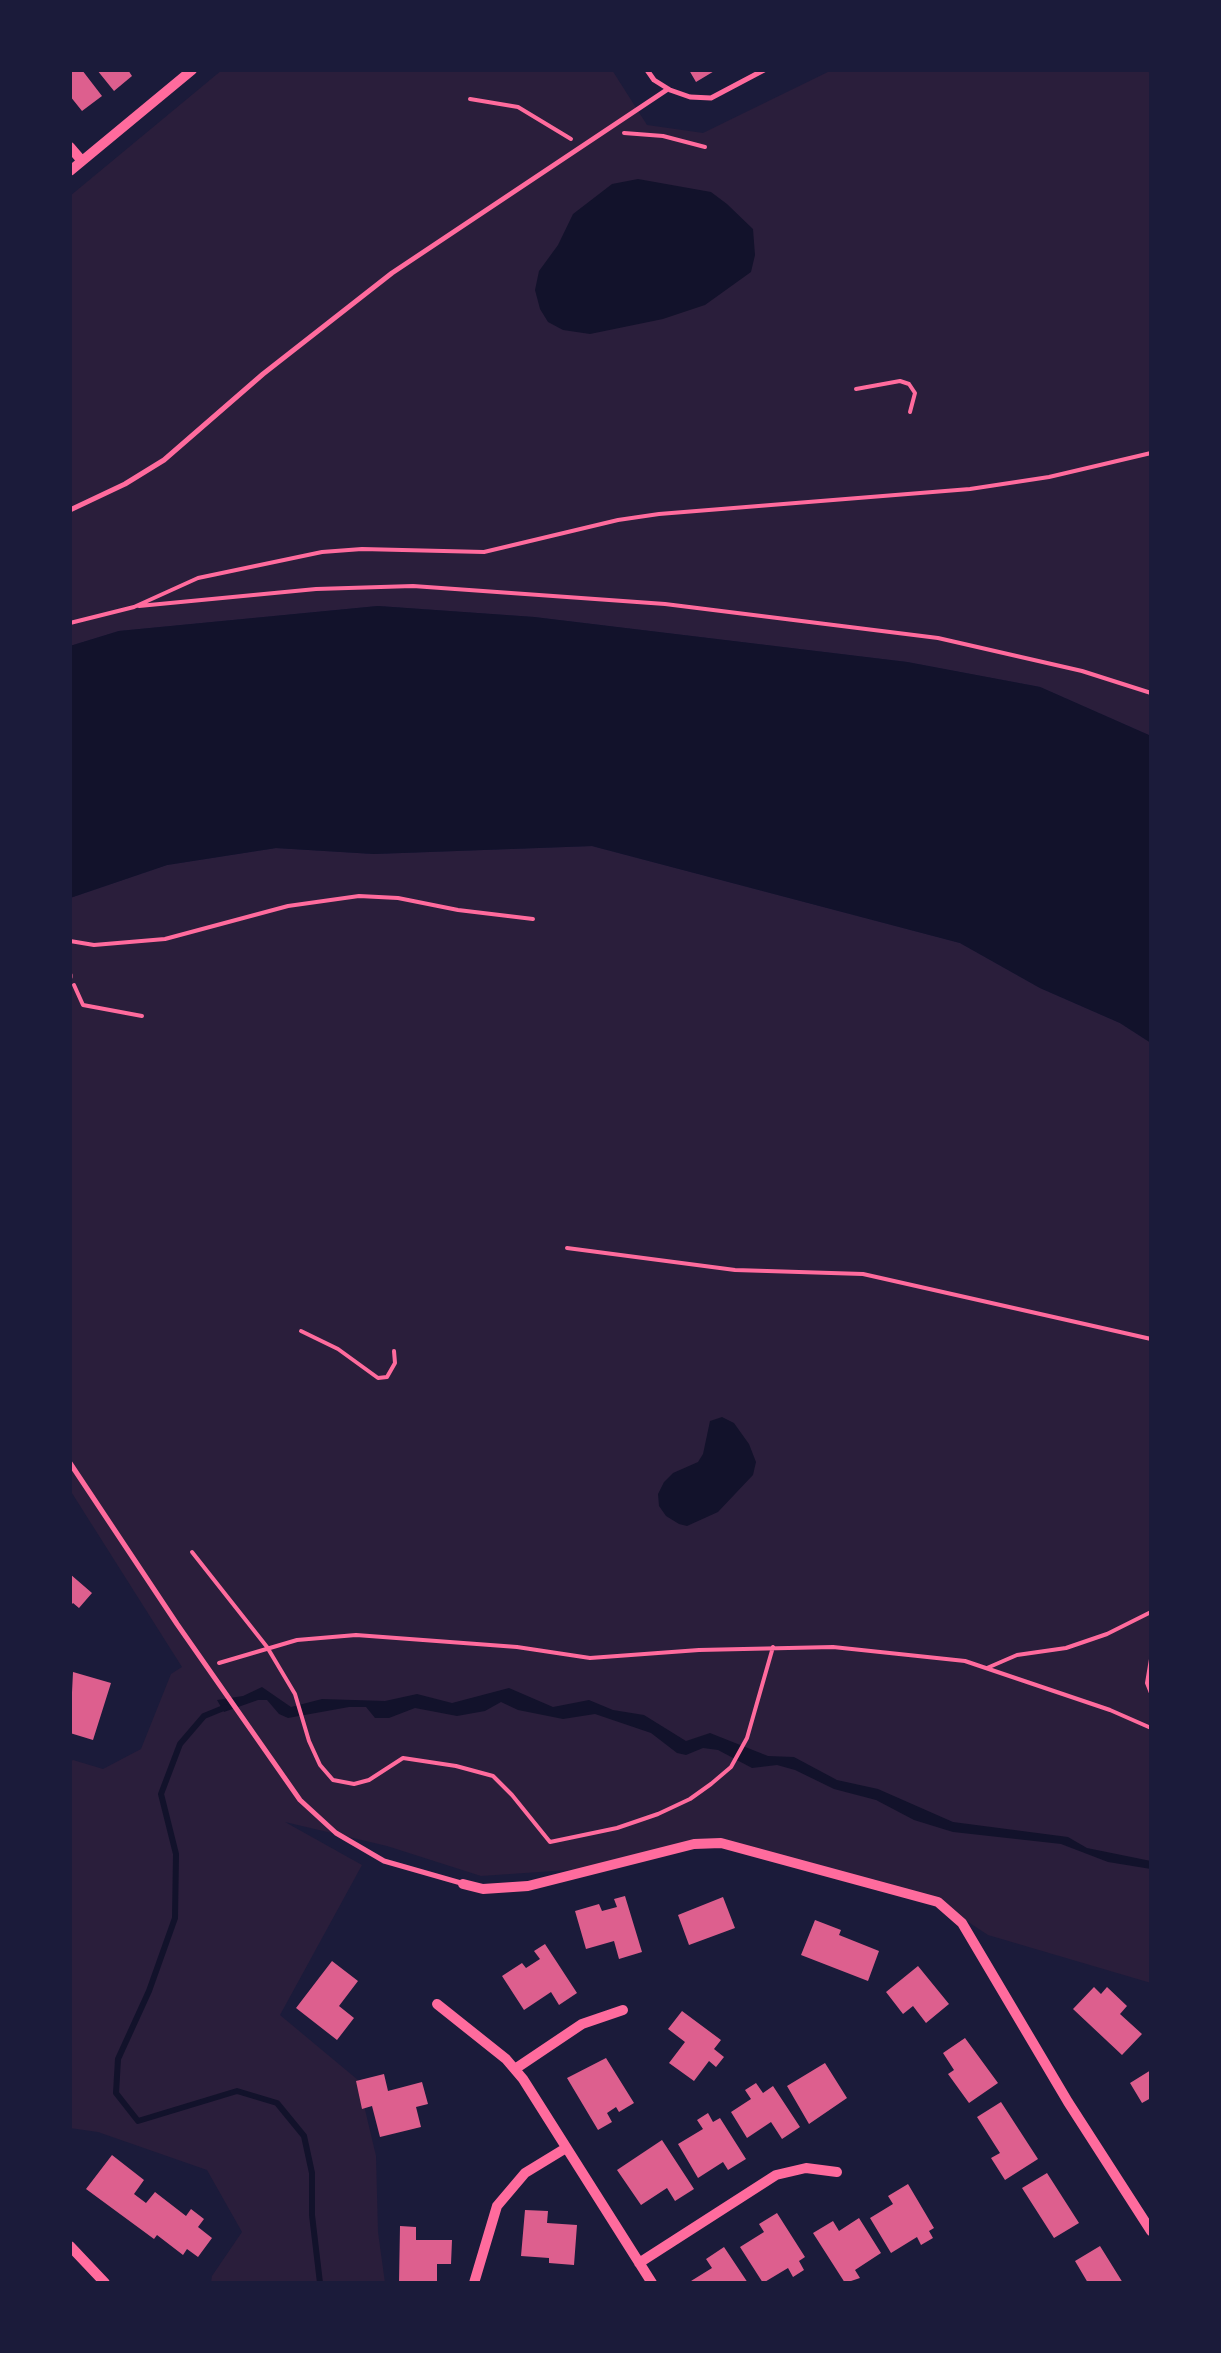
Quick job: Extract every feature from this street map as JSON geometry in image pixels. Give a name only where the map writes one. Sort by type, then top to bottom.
[{"type":"street","points":[[70,171],[192,70]]},
{"type":"street","points":[[70,148],[82,161]]},
{"type":"street","points":[[463,1884],[483,1889],[528,1886],[694,1844],[721,1843],[938,1902],[953,1912],[1151,2231]]},
{"type":"street","points":[[438,2004],[515,2069],[652,2283]]},
{"type":"street","points":[[515,2069],[582,2024],[623,2010]]},
{"type":"street","points":[[474,2283],[497,2206],[525,2173],[566,2148]]},
{"type":"street","points":[[639,2263],[776,2175],[806,2168],[836,2172]]},
{"type":"street","points":[[70,2246],[105,2283]]},
{"type":"lane","points":[[648,70],[654,80],[668,89],[690,97],[711,98],[764,70]]},
{"type":"lane","points":[[70,510],[164,460],[263,374],[392,272],[668,89]]},
{"type":"lane","points":[[70,1463],[290,1787],[336,1833],[384,1860],[463,1884]]},
{"type":"path","points":[[856,389],[909,384],[914,393],[910,412]]},
{"type":"path","points":[[134,607],[208,575],[322,552],[362,548],[484,552],[618,520],[970,490],[1050,477],[1151,453]]},
{"type":"path","points":[[70,622],[134,607],[316,590],[414,586],[665,604],[938,638],[1082,670],[1151,694]]},
{"type":"path","points":[[70,942],[94,945],[165,939],[323,898],[359,896],[398,898],[533,919]]},
{"type":"path","points":[[70,976],[83,1005],[142,1016]]},
{"type":"path","points":[[568,1248],[735,1270],[863,1274],[1151,1339]]},
{"type":"path","points":[[301,1331],[338,1348],[378,1378],[387,1377],[395,1363],[394,1351]]},
{"type":"path","points":[[192,1552],[267,1647],[297,1701],[320,1765],[333,1780],[354,1784],[369,1780],[403,1758],[492,1776],[512,1794],[550,1842],[617,1828],[658,1814],[690,1799],[730,1767],[747,1738],[773,1647]]},
{"type":"path","points":[[987,1668],[1017,1655],[1066,1648],[1107,1634],[1151,1612]]},
{"type":"path","points":[[208,1668],[232,1657],[297,1640],[356,1635],[517,1647],[590,1658],[832,1647],[965,1661],[1110,1710],[1151,1728]]},
{"type":"path","points":[[1151,1659],[1146,1683],[1151,1692]]},
{"type":"shaded area","points":[[222,70],[612,70],[647,125],[703,133],[832,70],[1147,70],[1151,75],[1151,736],[1040,687],[907,662],[534,617],[378,606],[119,631],[70,646],[70,196]]},
{"type":"shaded area","points":[[638,179],[711,192],[727,204],[753,229],[755,255],[751,272],[705,305],[663,319],[590,334],[563,330],[548,322],[535,290],[539,271],[573,214],[612,184]]},
{"type":"shaded area","points":[[378,606],[534,617],[907,662],[1040,687],[1151,736],[1151,1043],[1120,1023],[1040,988],[960,943],[592,846],[374,854],[276,848],[167,865],[70,898],[70,646],[119,631]]},
{"type":"shaded area","points":[[592,846],[960,943],[1040,988],[1120,1023],[1151,1043],[1151,1983],[988,1935],[938,1902],[735,1845],[694,1844],[612,1867],[481,1876],[387,1846],[285,1822],[362,1865],[280,2015],[358,2080],[376,2156],[378,2232],[385,2283],[211,2283],[242,2232],[207,2170],[98,2132],[70,2128],[70,1762],[103,1769],[141,1749],[171,1674],[182,1667],[70,1490],[70,898],[167,865],[276,848],[374,854]]},
{"type":"shaded area","points":[[722,1417],[734,1423],[749,1444],[756,1462],[753,1475],[718,1512],[687,1526],[679,1524],[659,1506],[658,1494],[673,1473],[698,1462],[710,1421]]},
{"type":"shaded area","points":[[262,1687],[291,1707],[322,1699],[385,1701],[417,1694],[452,1703],[509,1688],[553,1707],[589,1700],[613,1710],[644,1715],[686,1741],[710,1733],[768,1756],[794,1757],[837,1780],[878,1789],[953,1822],[1068,1837],[1087,1848],[1151,1861],[1151,1869],[1108,1862],[1061,1844],[953,1832],[914,1820],[876,1800],[834,1789],[795,1770],[777,1765],[752,1768],[718,1750],[703,1748],[686,1755],[677,1753],[651,1733],[595,1714],[563,1719],[518,1710],[501,1702],[485,1711],[457,1716],[415,1708],[389,1718],[375,1718],[366,1707],[349,1707],[288,1718],[267,1700],[224,1712],[217,1700],[243,1696]]},
{"type":"building","points":[[70,70],[82,70],[102,96],[82,111],[70,96]]},
{"type":"building","points":[[97,70],[128,70],[132,76],[114,91]]},
{"type":"building","points":[[689,70],[716,70],[696,82]]},
{"type":"building","points":[[70,1574],[92,1593],[79,1608],[73,1603],[70,1606]]},
{"type":"building","points":[[73,1672],[111,1683],[93,1740],[70,1733]]},
{"type":"building","points":[[625,1896],[642,1952],[619,1959],[614,1941],[586,1949],[575,1911],[599,1904],[602,1911],[617,1907],[614,1899]]},
{"type":"building","points":[[723,1897],[735,1928],[689,1945],[678,1915]]},
{"type":"building","points":[[815,1920],[841,1930],[839,1935],[879,1951],[868,1981],[801,1955]]},
{"type":"building","points":[[545,1944],[577,1993],[559,2005],[551,1992],[524,2010],[502,1976],[522,1963],[526,1968],[540,1959],[534,1951]]},
{"type":"building","points":[[332,1961],[358,1981],[339,2006],[354,2018],[337,2040],[296,2008]]},
{"type":"building","points":[[918,1966],[949,2004],[926,2023],[913,2006],[903,2014],[886,1992]]},
{"type":"building","points":[[1094,1987],[1101,1994],[1107,1987],[1127,2006],[1120,2014],[1142,2034],[1122,2055],[1073,2009]]},
{"type":"building","points":[[682,2011],[721,2040],[714,2049],[724,2057],[716,2067],[709,2061],[694,2081],[669,2063],[685,2042],[668,2029]]},
{"type":"building","points":[[965,2038],[998,2083],[969,2103],[948,2074],[954,2070],[943,2053]]},
{"type":"building","points":[[606,2058],[634,2103],[619,2112],[616,2107],[607,2113],[612,2122],[598,2130],[567,2078]]},
{"type":"building","points":[[825,2063],[847,2098],[809,2124],[787,2086]]},
{"type":"building","points":[[1151,2070],[1151,2098],[1142,2103],[1130,2083]]},
{"type":"building","points":[[384,2074],[388,2091],[422,2082],[428,2104],[416,2107],[421,2127],[380,2137],[372,2106],[362,2109],[356,2081]]},
{"type":"building","points":[[756,2083],[763,2093],[773,2086],[800,2127],[782,2139],[771,2122],[747,2138],[731,2112],[751,2099],[745,2090]]},
{"type":"building","points":[[1001,2102],[1038,2159],[1005,2180],[991,2158],[1000,2153],[977,2117]]},
{"type":"building","points":[[708,2113],[713,2122],[720,2118],[746,2159],[728,2170],[723,2162],[698,2178],[678,2144],[703,2129],[697,2120]]},
{"type":"building","points":[[662,2140],[694,2189],[675,2201],[667,2188],[641,2205],[617,2170]]},
{"type":"building","points":[[112,2155],[144,2180],[134,2194],[146,2203],[155,2192],[186,2216],[191,2209],[204,2219],[198,2227],[212,2238],[198,2257],[187,2249],[183,2255],[157,2235],[154,2239],[86,2189]]},
{"type":"building","points":[[1047,2173],[1079,2223],[1054,2238],[1022,2188]]},
{"type":"building","points":[[908,2184],[934,2228],[929,2231],[933,2238],[921,2245],[917,2237],[891,2253],[870,2218],[893,2204],[888,2196]]},
{"type":"building","points":[[525,2210],[548,2211],[547,2223],[577,2225],[574,2265],[521,2256]]},
{"type":"building","points":[[777,2213],[805,2257],[799,2261],[804,2270],[793,2277],[788,2268],[763,2283],[740,2247],[764,2232],[759,2224]]},
{"type":"building","points":[[859,2218],[881,2253],[855,2270],[860,2278],[845,2283],[813,2233],[833,2221],[839,2231]]},
{"type":"building","points":[[400,2226],[416,2227],[416,2240],[452,2240],[451,2264],[437,2264],[437,2283],[399,2283]]},
{"type":"building","points":[[1100,2246],[1123,2283],[1088,2283],[1075,2261]]},
{"type":"building","points":[[724,2247],[748,2283],[693,2283],[712,2268],[706,2259]]},
{"type":"waterway","points":[[226,1707],[204,1716],[180,1744],[161,1794],[176,1854],[175,1918],[149,1991],[118,2059],[116,2093],[138,2121],[237,2091],[277,2103],[304,2136],[312,2173],[312,2215],[320,2283]]}]
